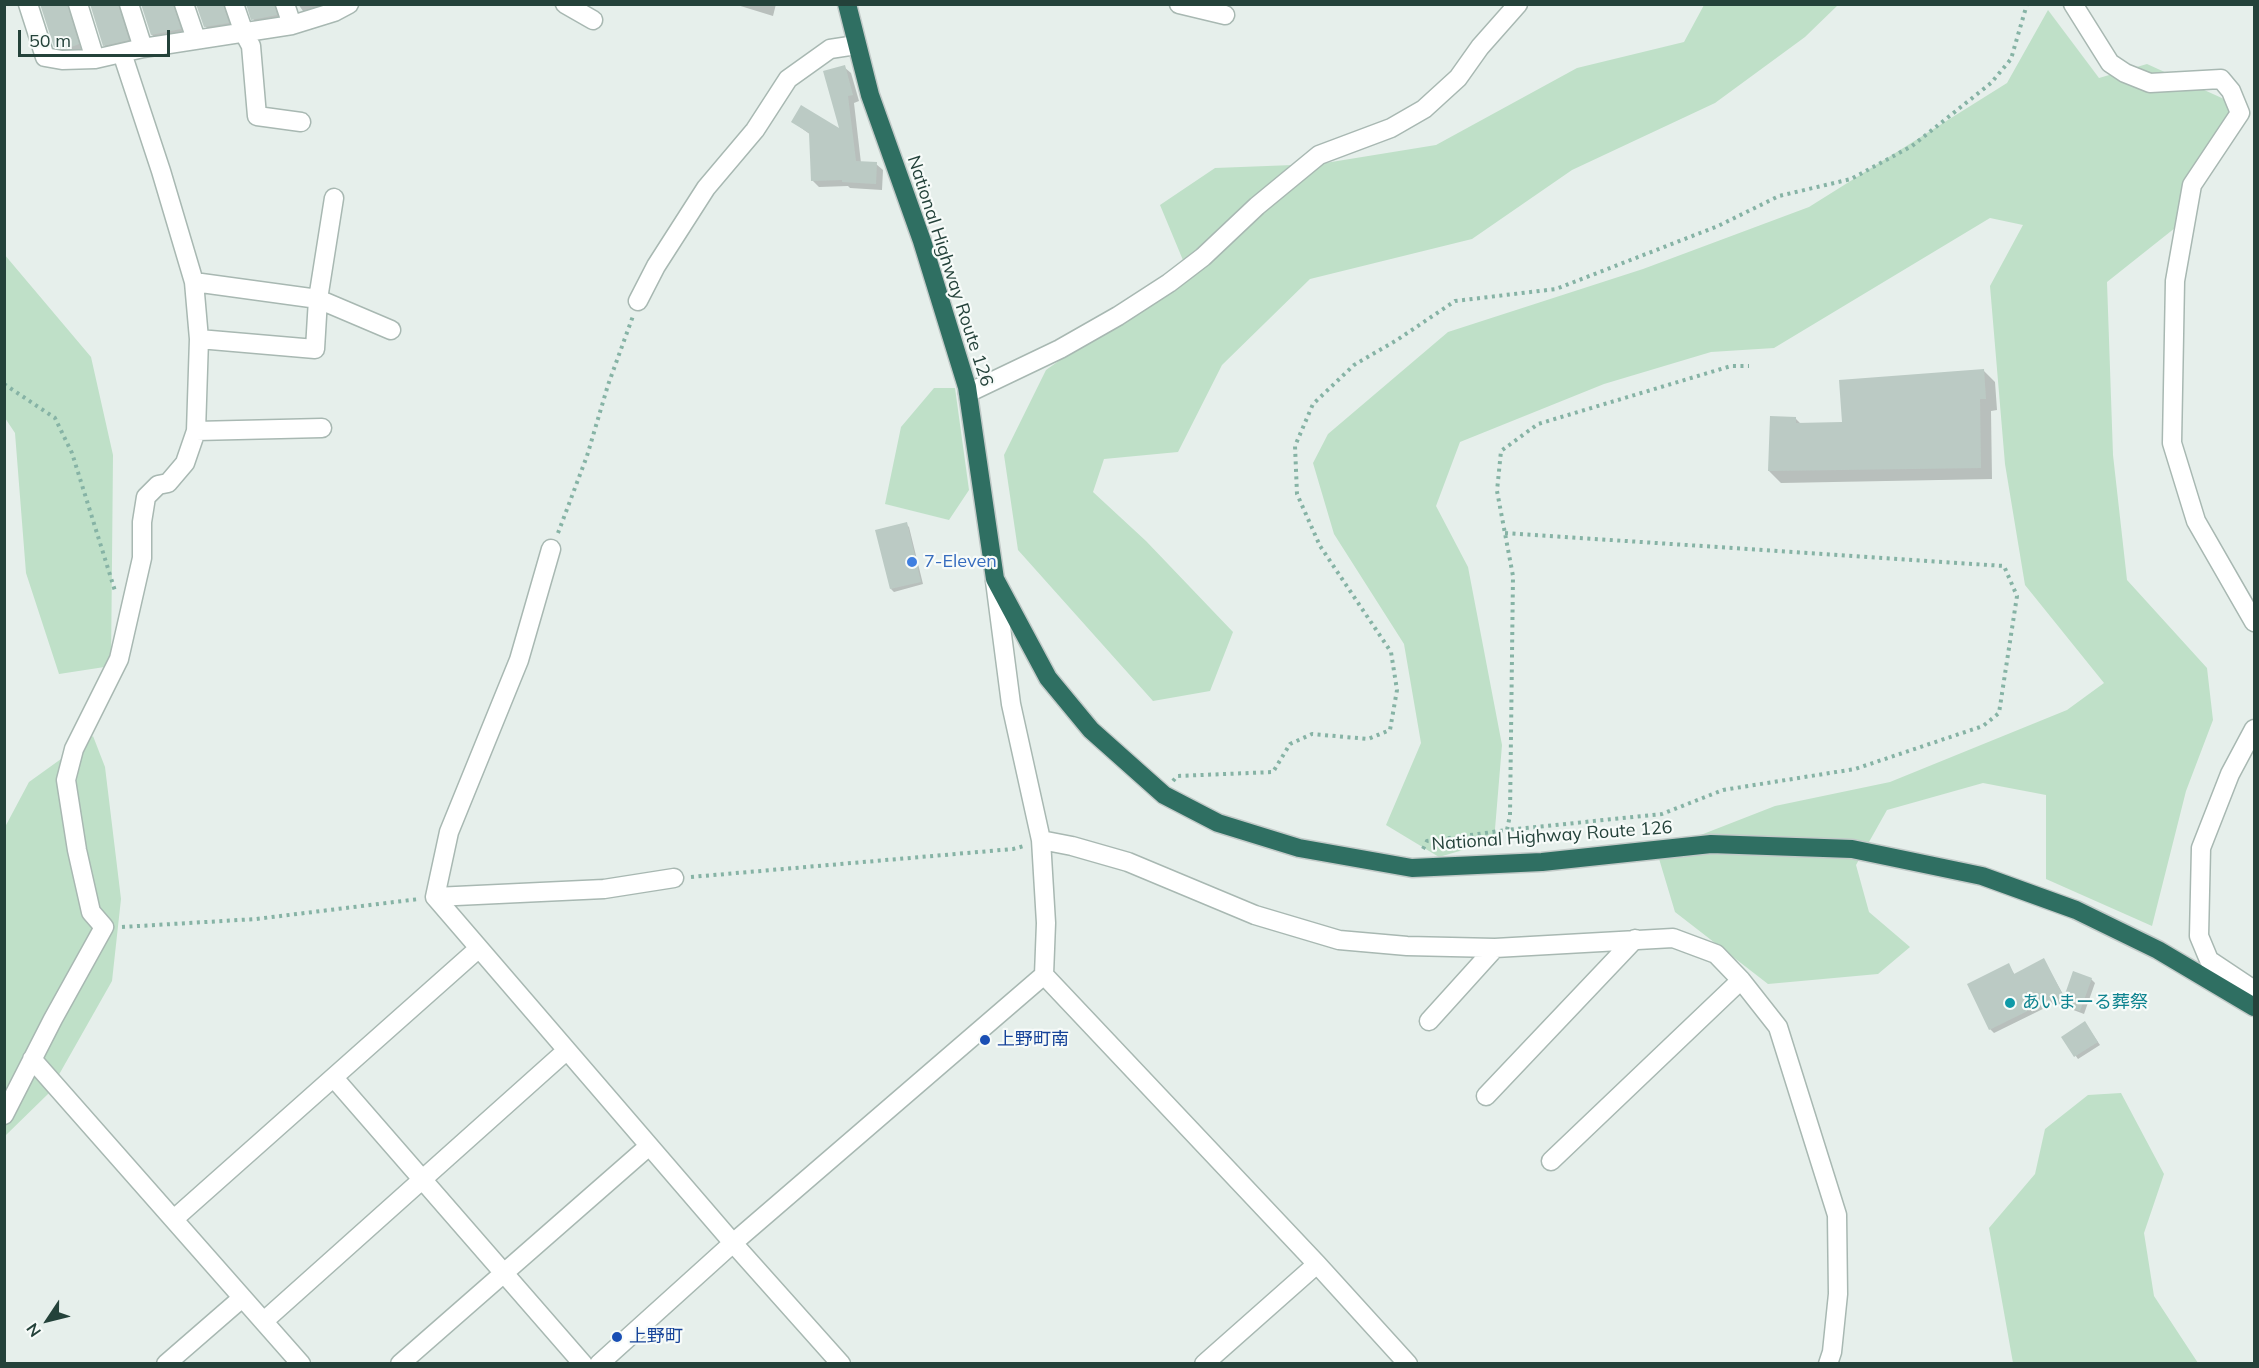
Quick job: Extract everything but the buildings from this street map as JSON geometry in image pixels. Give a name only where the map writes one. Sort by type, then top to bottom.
[{"type":"highway","name":"National Highway Route 126","points":[[847,4],[870,95],[922,241],[968,393],[995,579],[1048,678],[1090,730],[1164,795],[1218,823],[1299,848],[1412,868],[1542,862],[1711,844],[1852,849],[1982,876],[2076,910],[2158,950],[2254,1007]]},
{"type":"street","points":[[28,4],[45,57],[62,60],[95,59],[143,48],[292,25],[334,12],[350,4]]},
{"type":"street","points":[[78,4],[95,59]]},
{"type":"street","points":[[129,4],[143,48]]},
{"type":"street","points":[[184,4],[196,39]]},
{"type":"street","points":[[234,4],[244,33],[251,45],[257,116],[301,122]]},
{"type":"street","points":[[285,4],[292,25]]},
{"type":"street","points":[[565,4],[594,20]]},
{"type":"street","points":[[1179,4],[1225,15]]},
{"type":"street","points":[[968,393],[1060,349],[1118,316],[1169,283],[1203,257],[1281,185],[1318,155],[1391,128],[1424,109],[1458,78],[1480,47],[1518,4]]},
{"type":"street","points":[[2073,4],[2110,63],[2125,73],[2150,83],[2221,79],[2231,91],[2240,112],[2192,185],[2175,281],[2172,443],[2196,521],[2254,622]]},
{"type":"street","points":[[638,301],[656,266],[705,188],[755,130],[788,79],[830,50],[856,45]]},
{"type":"street","points":[[4,1115],[104,927],[91,912],[77,850],[66,780],[74,749],[119,659],[142,558],[142,522],[147,497],[158,486],[168,483],[185,463],[196,431],[199,339],[194,282],[161,171],[122,53]]},
{"type":"street","points":[[199,339],[315,349],[318,299],[334,198]]},
{"type":"street","points":[[194,282],[318,299],[391,330]]},
{"type":"street","points":[[196,431],[322,428]]},
{"type":"street","points":[[435,897],[449,832],[519,660],[551,549]]},
{"type":"street","points":[[995,579],[1011,704],[1041,840],[1046,923],[1044,975],[1317,1263],[1408,1364]]},
{"type":"street","points":[[2254,729],[2230,774],[2201,848],[2199,936],[2209,960],[2254,990]]},
{"type":"street","points":[[1041,840],[1128,862],[1255,915],[1339,940],[1407,946],[1495,948],[1673,938],[1716,954],[1742,980],[1778,1027],[1837,1215],[1838,1294],[1832,1352],[1828,1364]]},
{"type":"street","points":[[435,897],[604,889],[674,878]]},
{"type":"street","points":[[435,897],[733,1244],[841,1364]]},
{"type":"street","points":[[1486,1096],[1635,939]]},
{"type":"street","points":[[174,1219],[478,948]]},
{"type":"street","points":[[1429,1021],[1495,948]]},
{"type":"street","points":[[599,1364],[733,1244],[1044,975]]},
{"type":"street","points":[[1551,1161],[1742,980]]},
{"type":"street","points":[[264,1321],[566,1051]]},
{"type":"street","points":[[32,1059],[302,1364]]},
{"type":"street","points":[[334,1078],[583,1364]]},
{"type":"street","points":[[400,1364],[649,1146]]},
{"type":"street","points":[[1204,1364],[1317,1263]]},
{"type":"street","points":[[166,1364],[242,1298]]},
{"type":"path","points":[[1164,795],[1177,776],[1273,772],[1290,744],[1312,734],[1368,739],[1390,729],[1397,690],[1391,652],[1320,546],[1297,494],[1294,446],[1308,414],[1313,404],[1354,365],[1397,340],[1455,301],[1556,289],[1718,226],[1779,196],[1851,179],[1912,146],[1991,83],[2011,59],[2026,4]]},
{"type":"path","points":[[551,549],[587,456],[608,385],[638,301]]},
{"type":"path","points":[[1508,830],[1513,576],[1497,490],[1501,451],[1538,424],[1731,366],[1749,366]]},
{"type":"path","points":[[4,384],[55,417],[72,453],[116,592]]},
{"type":"path","points":[[1412,868],[1427,841],[1662,813],[1723,790],[1855,769],[1983,726],[1999,713],[2018,596],[2004,566],[1505,533]]},
{"type":"path","points":[[674,878],[1014,849],[1041,840]]},
{"type":"path","points":[[104,927],[256,919],[435,897]]},
{"type":"green space","points":[[1704,5],[1838,5],[1805,37],[1715,103],[1572,170],[1472,239],[1310,279],[1222,365],[1178,452],[1104,459],[1093,492],[1146,541],[1233,632],[1210,691],[1153,701],[1018,550],[1004,455],[1046,370],[1147,298],[1185,265],[1160,205],[1215,168],[1319,164],[1436,145],[1577,68],[1684,42]]},
{"type":"green space","points":[[2048,10],[2099,78],[2147,64],[2235,104],[2180,224],[2107,282],[2113,455],[2127,580],[2207,668],[2213,720],[2186,791],[2152,926],[2046,879],[2046,795],[1983,783],[1887,810],[1856,865],[1869,912],[1910,947],[1878,974],[1768,984],[1675,912],[1657,852],[1775,806],[1890,782],[2067,710],[2104,683],[2025,585],[2005,464],[1990,286],[2023,225],[1990,218],[1774,348],[1711,352],[1604,384],[1460,442],[1436,506],[1468,567],[1502,745],[1494,841],[1439,857],[1386,825],[1421,743],[1404,644],[1334,534],[1313,463],[1328,434],[1448,332],[1643,269],[1809,207],[2007,83]]},
{"type":"green space","points":[[4,254],[91,357],[113,455],[111,666],[59,674],[26,573],[15,433],[5,418]]},
{"type":"green space","points":[[934,388],[955,388],[969,490],[949,520],[885,504],[901,427]]},
{"type":"green space","points":[[93,736],[105,767],[121,899],[112,981],[48,1094],[5,1136],[5,827],[29,782]]},
{"type":"green space","points":[[2121,1093],[2164,1174],[2144,1233],[2154,1296],[2198,1363],[2013,1363],[1989,1228],[2035,1174],[2045,1129],[2088,1095]]},
{"type":"place","name":"7-Eleven","points":[[912,562]]},
{"type":"place","name":"あいまーる葬祭","points":[[2010,1003]]},
{"type":"place","name":"上野町南","points":[[985,1040]]},
{"type":"place","name":"上野町","points":[[617,1337]]}]
